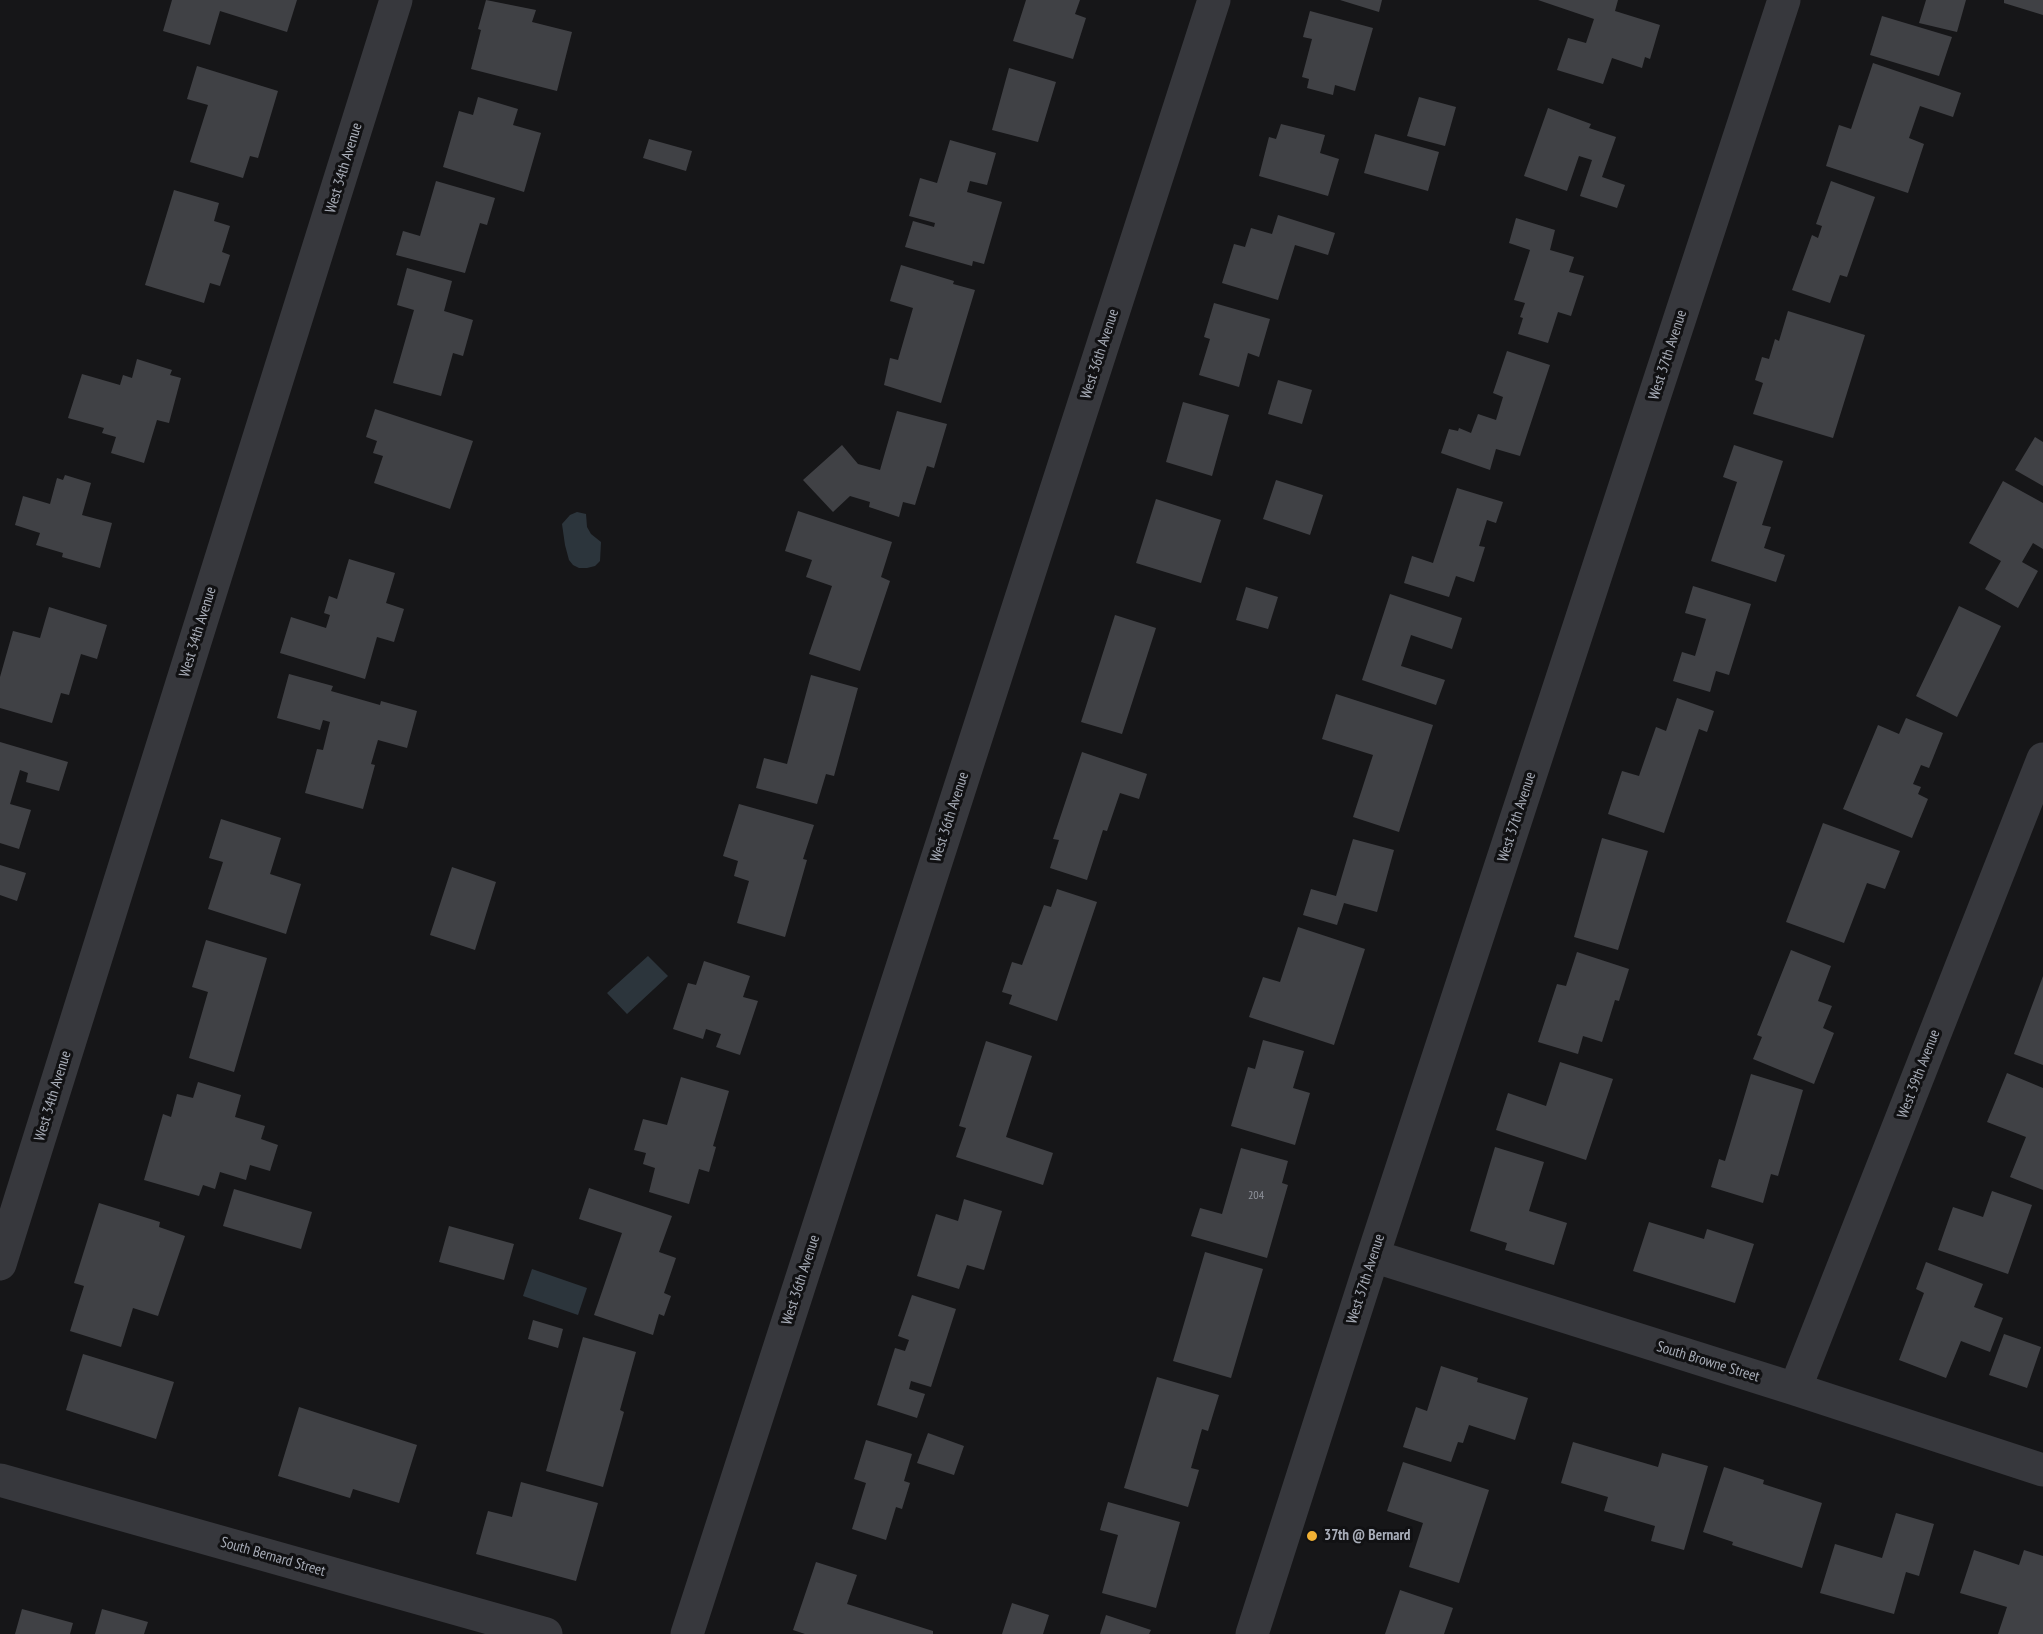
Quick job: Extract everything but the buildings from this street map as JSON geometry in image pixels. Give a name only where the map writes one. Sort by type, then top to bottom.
[{"type":"street","name":"West 34th Avenue","points":[[0,1264],[396,0]]},
{"type":"street","name":"West 36th Avenue","points":[[687,1634],[1214,0]]},
{"type":"street","name":"West 37th Avenue","points":[[1252,1634],[1373,1256],[1784,0]]},
{"type":"street","name":"West 39th Avenue","points":[[1795,1389],[2043,759]]},
{"type":"street","name":"South Browne Street","points":[[1373,1256],[2043,1470]]},
{"type":"street","name":"South Bernard Street","points":[[0,1480],[546,1634]]},
{"type":"shaded area","points":[[577,512],[586,514],[587,527],[591,534],[601,542],[600,561],[595,566],[579,568],[569,560],[562,524],[570,515]]},
{"type":"shaded area","points":[[648,956],[668,976],[627,1014],[607,993]]},
{"type":"shaded area","points":[[532,1269],[587,1288],[578,1315],[523,1296]]},
{"type":"place","name":"37th @ Bernard","points":[[1312,1536]]}]
